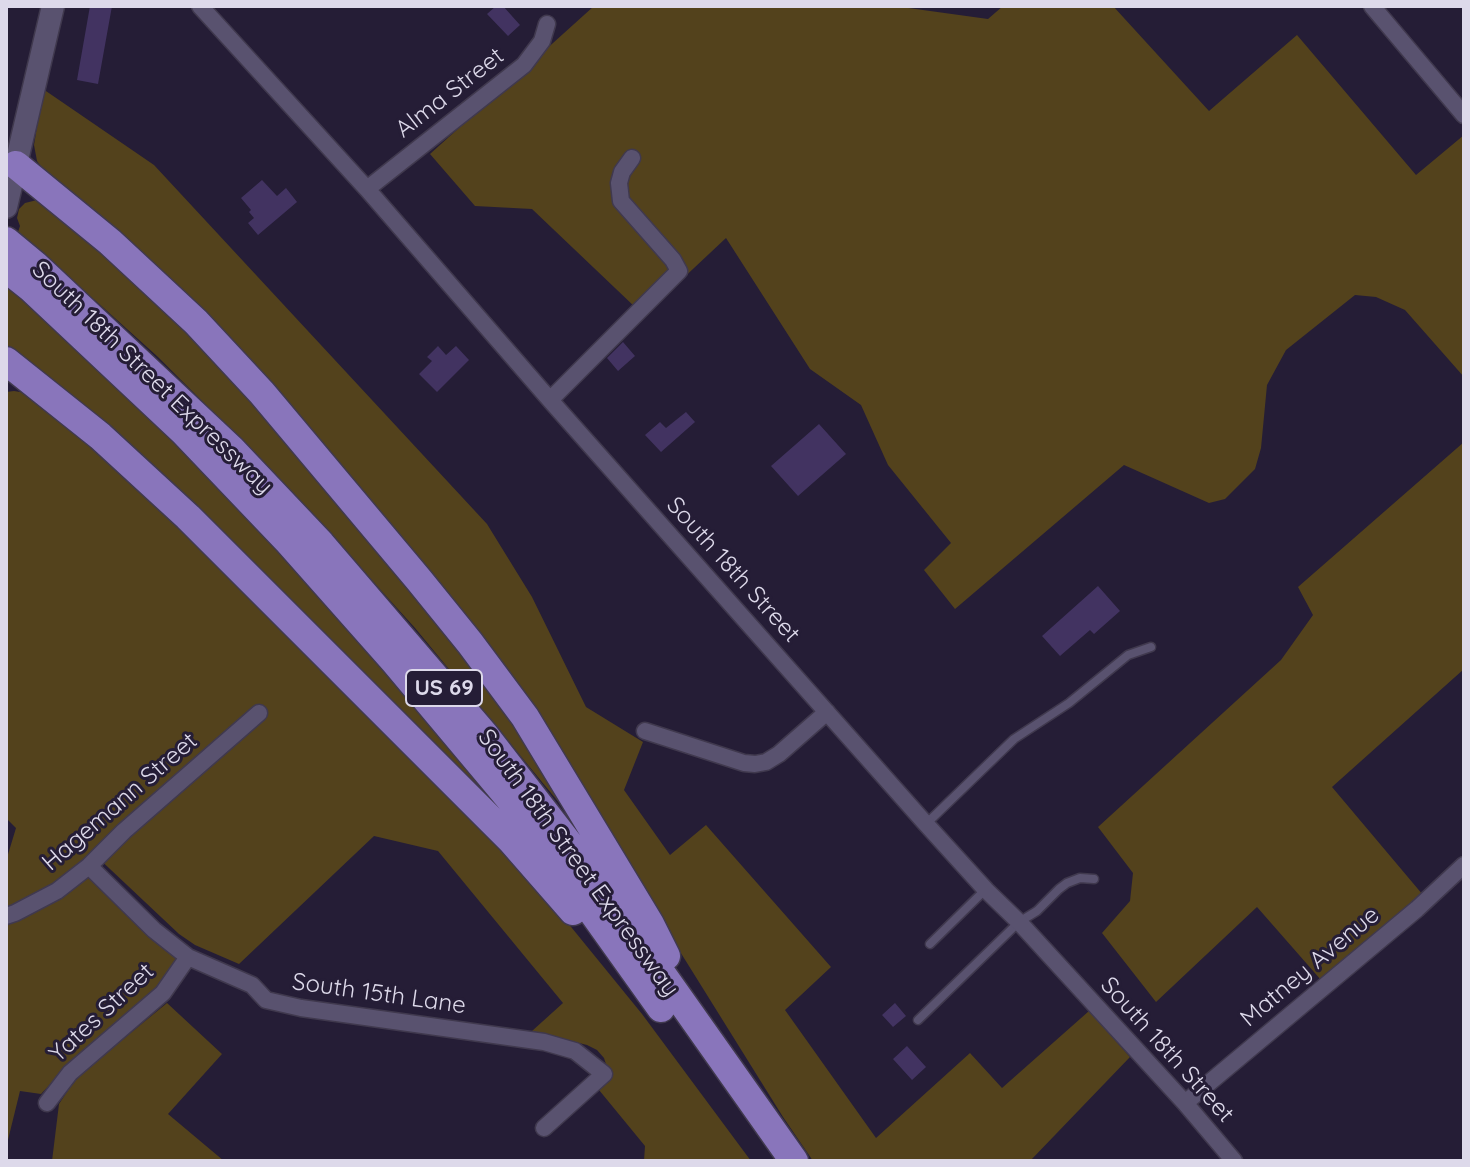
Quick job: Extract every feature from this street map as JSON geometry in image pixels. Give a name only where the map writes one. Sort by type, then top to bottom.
[{"type":"highway","points":[[16,165],[110,242],[196,322],[262,393],[470,643],[525,717],[603,844],[650,924],[702,1033]]},
{"type":"highway","name":"South 18th Street Expressway","points":[[6,241],[33,277],[287,540],[395,662],[524,816],[771,1161]]},
{"type":"highway","name":"South 18th Street Expressway","points":[[6,268],[33,277],[231,449],[321,544],[484,734],[580,858],[794,1161]]},
{"type":"highway","points":[[6,361],[18,382],[100,436],[188,517],[511,840],[565,903],[628,962]]},
{"type":"main road","points":[[6,207],[53,6]]},
{"type":"street","name":"South 18th Street","points":[[200,6],[367,189],[926,824],[1185,1103],[1234,1161]]},
{"type":"street","points":[[1372,6],[1464,115]]},
{"type":"street","name":"Alma Street","points":[[367,189],[524,65],[542,41],[547,24]]},
{"type":"street","points":[[550,400],[679,271],[621,201],[619,183],[622,172],[632,158]]},
{"type":"street","points":[[645,731],[755,764],[779,754],[827,712]]},
{"type":"street","name":"Hagemann Street","points":[[6,916],[57,891],[89,866],[124,831],[259,713]]},
{"type":"street","name":"Matney Avenue","points":[[1185,1103],[1417,909],[1464,865]]},
{"type":"street","name":"South 15th Lane","points":[[89,866],[154,930],[188,957],[252,985],[266,1000],[301,1008],[544,1042],[575,1051],[604,1074],[544,1128]]},
{"type":"street","name":"Yates Street","points":[[47,1103],[70,1073],[163,993],[188,957]]},
{"type":"lane","points":[[926,824],[1014,739],[1069,703],[1128,655],[1151,647]]},
{"type":"lane","points":[[918,1020],[1019,922],[1037,911],[1067,883],[1080,878],[1094,879]]},
{"type":"lane","points":[[930,944],[986,890]]},
{"type":"shaded area","points":[[594,6],[894,6],[988,19],[1003,6],[1113,6],[1209,111],[1297,35],[1416,175],[1464,135],[1464,377],[1405,310],[1376,297],[1355,295],[1286,350],[1267,385],[1261,448],[1255,469],[1225,499],[1209,503],[1124,465],[955,609],[924,570],[951,543],[888,465],[861,405],[810,369],[726,238],[645,314],[532,209],[475,206],[430,154]]},
{"type":"shaded area","points":[[43,89],[154,165],[487,524],[532,597],[586,707],[643,742],[624,790],[670,855],[706,825],[831,967],[785,1010],[876,1138],[970,1053],[1002,1088],[1089,1011],[1130,1057],[1030,1161],[813,1161],[527,706],[46,174],[37,161],[34,145]]},
{"type":"shaded area","points":[[41,199],[200,337],[478,663],[584,833],[415,628],[281,480],[158,357],[18,232],[19,209],[25,203]]},
{"type":"shaded area","points":[[8,282],[174,443],[281,553],[425,716],[507,819],[6,353]]},
{"type":"shaded area","points":[[6,392],[26,393],[132,480],[427,770],[563,917],[642,1014],[751,1161],[644,1161],[645,1146],[599,1090],[609,1074],[604,1058],[587,1045],[532,1031],[563,1003],[438,851],[374,836],[239,964],[195,945],[179,934],[93,853],[56,884],[6,909],[6,861],[16,828],[6,818]]},
{"type":"shaded area","points":[[1464,442],[1464,669],[1332,787],[1423,895],[1321,980],[1257,907],[1156,1002],[1102,933],[1130,901],[1133,873],[1098,827],[1281,660],[1313,615],[1298,587]]},
{"type":"shaded area","points":[[93,876],[182,958],[155,991],[41,1094],[20,1091],[6,1148],[6,922]]},
{"type":"shaded area","points":[[167,1003],[222,1054],[168,1114],[224,1161],[52,1161],[59,1104],[70,1087],[83,1072]]},
{"type":"building","points":[[90,6],[112,6],[98,84],[77,80]]},
{"type":"building","points":[[496,6],[503,6],[520,25],[508,36],[487,14]]},
{"type":"building","points":[[262,180],[277,196],[286,188],[297,202],[258,235],[248,223],[254,218],[249,212],[251,210],[241,198]]},
{"type":"building","points":[[623,342],[635,356],[618,371],[607,358]]},
{"type":"building","points":[[438,346],[446,355],[456,346],[469,360],[437,392],[419,374],[432,361],[427,357]]},
{"type":"building","points":[[686,412],[695,422],[661,452],[645,435],[660,422],[666,428]]},
{"type":"building","points":[[819,424],[846,454],[798,496],[771,466]]},
{"type":"building","points":[[1098,586],[1120,611],[1094,634],[1090,630],[1060,656],[1042,636]]},
{"type":"building","points":[[895,1003],[906,1016],[893,1027],[882,1015]]},
{"type":"building","points":[[907,1046],[926,1067],[912,1080],[893,1059]]}]
